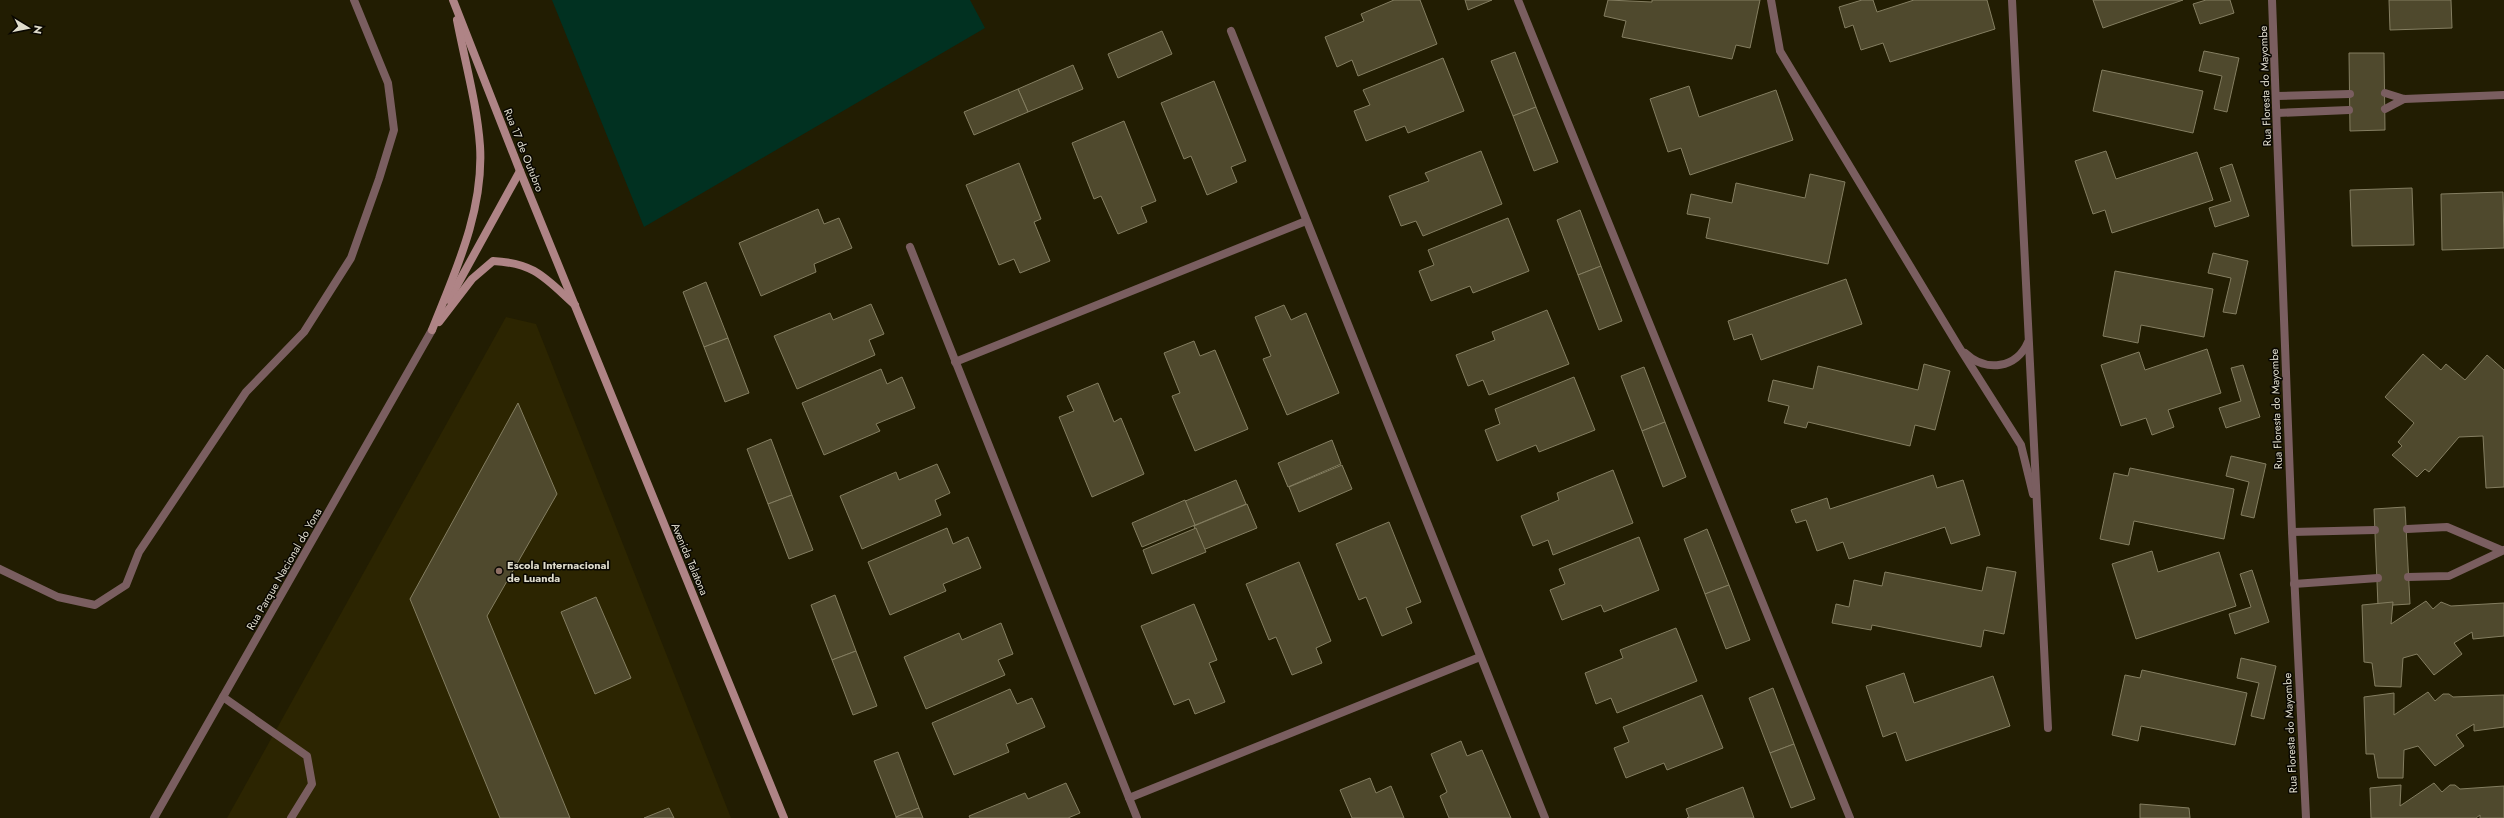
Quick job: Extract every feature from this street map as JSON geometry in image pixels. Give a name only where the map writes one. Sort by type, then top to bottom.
[{"type":"main road","name":"Rua 17 de Outubro","points":[[453,0],[520,171],[578,307]]},
{"type":"main road","points":[[432,330],[464,250],[479,178],[480,146],[474,101],[453,0]]},
{"type":"main road","points":[[432,330],[520,171]]},
{"type":"main road","points":[[432,330],[472,279],[493,260],[515,262],[541,274],[578,307]]},
{"type":"main road","name":"Avenida Talatona","points":[[578,307],[784,818]]},
{"type":"street","points":[[0,568],[58,597],[95,605],[126,585],[138,552],[246,392],[304,332],[351,258],[379,179],[394,130],[388,83],[354,0]]},
{"type":"street","points":[[1518,0],[1850,818]]},
{"type":"street","points":[[1771,0],[1780,51],[1959,347],[2021,445],[2037,512]]},
{"type":"street","points":[[2012,0],[2048,728]]},
{"type":"street","name":"Rua Floresta do Mayombe","points":[[2272,0],[2277,96],[2294,584],[2306,818]]},
{"type":"street","points":[[1231,31],[1545,818]]},
{"type":"street","points":[[2385,93],[2404,99],[2504,95]]},
{"type":"street","points":[[2277,96],[2350,94]]},
{"type":"street","points":[[2385,109],[2404,99]]},
{"type":"street","points":[[2277,113],[2349,110]]},
{"type":"street","points":[[955,362],[1306,221]]},
{"type":"street","points":[[910,247],[1137,818]]},
{"type":"street","name":"Rua Parque Nacional do Yona","points":[[154,818],[432,330]]},
{"type":"street","points":[[1959,347],[1971,358],[1986,364],[2002,365],[2014,361],[2019,357],[2023,353],[2029,341]]},
{"type":"street","points":[[2407,529],[2447,527],[2502,550]]},
{"type":"street","points":[[2292,532],[2375,530]]},
{"type":"street","points":[[2408,577],[2449,576],[2502,550]]},
{"type":"street","points":[[2294,584],[2378,578]]},
{"type":"street","points":[[1129,798],[1480,658]]},
{"type":"street","points":[[223,697],[307,756],[312,784],[291,818]]},
{"type":"shaded area","name":"Escola Internacional de Luanda","points":[[506,317],[536,324],[731,818],[227,818]]},
{"type":"green space","points":[[552,0],[970,0],[985,28],[644,227]]},
{"type":"building","points":[[1394,0],[1420,0],[1437,44],[1358,76],[1352,60],[1337,67],[1325,37],[1364,21],[1361,14]]},
{"type":"building","points":[[1465,0],[1492,0],[1468,10]]},
{"type":"building","points":[[1608,0],[1652,2],[1652,0],[1760,0],[1750,48],[1736,45],[1732,59],[1622,37],[1626,21],[1604,16]]},
{"type":"building","points":[[1862,0],[1873,0],[1877,12],[1914,0],[1987,0],[1995,29],[1890,62],[1883,43],[1861,50],[1853,25],[1845,28],[1839,7]]},
{"type":"building","points":[[2093,0],[2183,0],[2103,28]]},
{"type":"building","points":[[2206,0],[2230,0],[2234,13],[2200,24],[2193,4]]},
{"type":"building","points":[[2389,0],[2451,0],[2452,28],[2390,30]]},
{"type":"building","points":[[1162,31],[1172,54],[1118,78],[1108,54]]},
{"type":"building","points":[[2204,51],[2239,58],[2227,112],[2214,109],[2222,76],[2199,71]]},
{"type":"building","points":[[1515,52],[1536,107],[1513,116],[1491,61]]},
{"type":"building","points":[[2349,53],[2384,53],[2385,130],[2350,131]]},
{"type":"building","points":[[1443,58],[1464,111],[1408,133],[1405,126],[1366,141],[1354,111],[1370,105],[1363,90]]},
{"type":"building","points":[[1073,65],[1083,89],[1028,112],[1018,89]]},
{"type":"building","points":[[2102,70],[2203,91],[2193,133],[2093,111]]},
{"type":"building","points":[[1214,81],[1246,161],[1231,167],[1237,182],[1207,195],[1191,156],[1184,159],[1161,103]]},
{"type":"building","points":[[1689,86],[1699,117],[1776,90],[1793,140],[1690,175],[1681,148],[1668,152],[1650,99]]},
{"type":"building","points":[[1018,89],[1028,112],[974,135],[964,112]]},
{"type":"building","points":[[1536,107],[1558,162],[1534,171],[1513,116]]},
{"type":"building","points":[[1124,121],[1156,201],[1141,207],[1147,222],[1118,234],[1101,196],[1094,199],[1072,143]]},
{"type":"building","points":[[1481,151],[1502,204],[1423,236],[1416,221],[1401,226],[1389,196],[1429,181],[1425,173]]},
{"type":"building","points":[[2106,151],[2116,179],[2197,152],[2213,200],[2112,233],[2105,210],[2093,214],[2075,161]]},
{"type":"building","points":[[1019,163],[1041,219],[1034,222],[1050,261],[1020,273],[1014,259],[999,265],[966,185]]},
{"type":"building","points":[[2232,164],[2249,216],[2215,227],[2209,208],[2231,201],[2220,168]]},
{"type":"building","points":[[1810,174],[1845,182],[1828,264],[1706,238],[1710,218],[1687,214],[1691,194],[1732,203],[1736,183],[1805,198]]},
{"type":"building","points":[[2412,188],[2414,245],[2352,246],[2350,190]]},
{"type":"building","points":[[2503,192],[2504,248],[2442,250],[2441,194]]},
{"type":"building","points":[[818,209],[824,224],[839,218],[852,248],[814,264],[816,272],[761,296],[739,243]]},
{"type":"building","points":[[1580,210],[1601,266],[1578,275],[1557,220]]},
{"type":"building","points":[[1508,218],[1529,271],[1473,293],[1470,286],[1431,301],[1419,271],[1434,265],[1428,250]]},
{"type":"building","points":[[2213,253],[2248,261],[2236,314],[2223,312],[2231,278],[2208,273]]},
{"type":"building","points":[[1601,266],[1622,321],[1599,330],[1578,275]]},
{"type":"building","points":[[2115,271],[2213,289],[2204,337],[2141,325],[2138,343],[2103,336]]},
{"type":"building","points":[[1846,279],[1862,324],[1761,360],[1752,334],[1734,340],[1728,321]]},
{"type":"building","points":[[706,282],[728,338],[704,347],[683,292]]},
{"type":"building","points":[[871,304],[884,334],[869,340],[875,355],[797,389],[774,336],[830,313],[833,320]]},
{"type":"building","points":[[1284,305],[1291,320],[1306,313],[1339,393],[1287,415],[1263,359],[1271,356],[1255,317]]},
{"type":"building","points":[[1547,310],[1569,364],[1489,395],[1483,380],[1468,386],[1456,355],[1495,340],[1492,332]]},
{"type":"building","points":[[728,338],[749,393],[725,402],[704,347]]},
{"type":"building","points":[[1194,341],[1200,356],[1215,350],[1248,429],[1195,451],[1172,396],[1180,393],[1164,353]]},
{"type":"building","points":[[2207,349],[2221,393],[2168,410],[2174,427],[2152,435],[2146,418],[2121,426],[2101,365],[2139,352],[2145,370]]},
{"type":"building","points":[[2423,354],[2441,370],[2446,364],[2465,380],[2487,355],[2504,370],[2504,487],[2486,488],[2483,436],[2459,437],[2429,472],[2425,469],[2417,477],[2392,455],[2402,446],[2398,442],[2414,423],[2385,397]]},
{"type":"building","points":[[1924,364],[1950,371],[1935,430],[1915,425],[1910,446],[1808,422],[1806,428],[1784,423],[1789,406],[1768,401],[1773,380],[1813,389],[1818,366],[1918,390]]},
{"type":"building","points":[[2243,365],[2260,417],[2226,428],[2219,408],[2241,401],[2231,368]]},
{"type":"building","points":[[1644,367],[1665,422],[1642,431],[1621,376]]},
{"type":"building","points":[[881,369],[887,384],[902,377],[915,408],[876,424],[880,431],[824,455],[802,403]]},
{"type":"building","points":[[1574,377],[1595,430],[1539,452],[1536,445],[1497,461],[1485,430],[1500,424],[1495,409]]},
{"type":"building","points":[[1098,383],[1114,422],[1121,418],[1144,474],[1092,497],[1059,417],[1074,411],[1067,396]]},
{"type":"building","points":[[518,403],[557,494],[487,616],[570,818],[500,818],[410,599]]},
{"type":"building","points":[[1665,422],[1686,477],[1663,487],[1642,431]]},
{"type":"building","points":[[771,439],[792,495],[768,504],[747,449]]},
{"type":"building","points":[[1332,440],[1341,464],[1288,487],[1278,463]]},
{"type":"building","points":[[2231,456],[2266,464],[2254,518],[2241,515],[2249,482],[2226,476]]},
{"type":"building","points":[[937,464],[950,493],[935,500],[941,515],[862,549],[840,496],[896,472],[899,480]]},
{"type":"building","points":[[1342,465],[1352,489],[1299,512],[1289,487]]},
{"type":"building","points":[[2130,468],[2234,489],[2224,539],[2134,521],[2129,545],[2100,539],[2114,473],[2128,476]]},
{"type":"building","points":[[1613,470],[1633,523],[1553,555],[1548,540],[1533,546],[1521,516],[1559,500],[1557,493]]},
{"type":"building","points":[[1933,475],[1937,488],[1963,480],[1980,535],[1951,544],[1945,527],[1849,559],[1843,542],[1817,551],[1806,520],[1796,523],[1791,510],[1827,498],[1830,509]]},
{"type":"building","points":[[1236,480],[1246,504],[1193,526],[1183,502]]},
{"type":"building","points":[[792,495],[813,550],[789,559],[768,504]]},
{"type":"building","points":[[1185,500],[1195,525],[1142,547],[1132,523]]},
{"type":"building","points":[[1247,504],[1257,528],[1203,550],[1194,526]]},
{"type":"building","points":[[2405,507],[2410,604],[2378,606],[2374,509]]},
{"type":"building","points":[[1389,522],[1421,602],[1406,608],[1412,623],[1382,636],[1366,597],[1359,600],[1336,544]]},
{"type":"building","points":[[947,528],[953,544],[968,537],[981,568],[943,584],[946,591],[890,615],[868,562]]},
{"type":"building","points":[[1196,528],[1206,552],[1152,574],[1143,550]]},
{"type":"building","points":[[1707,529],[1729,585],[1705,594],[1684,539]]},
{"type":"building","points":[[1639,537],[1659,590],[1604,612],[1601,605],[1562,620],[1550,590],[1565,584],[1559,569]]},
{"type":"building","points":[[2152,551],[2158,572],[2219,552],[2236,606],[2136,639],[2112,564]]},
{"type":"building","points":[[1299,562],[1331,641],[1316,648],[1322,663],[1292,675],[1276,637],[1269,640],[1246,584]]},
{"type":"building","points":[[1987,567],[2016,572],[2004,634],[1984,630],[1981,647],[1872,625],[1871,630],[1832,623],[1836,604],[1849,607],[1854,580],[1882,586],[1885,572],[1982,591]]},
{"type":"building","points":[[2252,570],[2269,622],[2235,634],[2229,614],[2251,607],[2240,574]]},
{"type":"building","points":[[1729,585],[1750,640],[1726,649],[1705,594]]},
{"type":"building","points":[[835,595],[856,651],[832,660],[811,605]]},
{"type":"building","points":[[596,597],[631,678],[595,694],[561,612]]},
{"type":"building","points":[[2426,601],[2433,609],[2441,602],[2451,606],[2504,603],[2504,636],[2473,639],[2472,632],[2454,643],[2462,654],[2434,675],[2417,654],[2403,658],[2401,687],[2375,686],[2372,663],[2364,662],[2362,605],[2393,602],[2391,624]]},
{"type":"building","points":[[1194,604],[1217,660],[1209,663],[1225,702],[1195,714],[1189,699],[1174,705],[1141,626]]},
{"type":"building","points":[[1001,623],[1013,654],[998,660],[1005,675],[926,709],[904,657],[959,633],[962,640]]},
{"type":"building","points":[[1676,628],[1697,681],[1617,713],[1611,698],[1596,704],[1585,673],[1623,658],[1620,650]]},
{"type":"building","points":[[856,651],[877,706],[853,715],[832,660]]},
{"type":"building","points":[[2241,658],[2276,666],[2264,719],[2251,716],[2259,683],[2237,678]]},
{"type":"building","points":[[2142,670],[2247,693],[2235,745],[2141,726],[2138,741],[2112,735],[2125,675],[2140,678]]},
{"type":"building","points":[[1904,673],[1914,703],[1993,676],[2010,726],[1906,761],[1896,732],[1883,737],[1866,686]]},
{"type":"building","points":[[1773,688],[1794,744],[1770,753],[1749,698]]},
{"type":"building","points":[[1010,689],[1017,704],[1032,698],[1045,727],[1006,744],[1009,752],[954,775],[932,723]]},
{"type":"building","points":[[2428,692],[2435,701],[2443,694],[2449,694],[2453,697],[2504,695],[2504,727],[2474,731],[2474,724],[2456,735],[2464,746],[2435,766],[2418,746],[2404,750],[2403,778],[2378,778],[2374,754],[2366,754],[2364,697],[2394,693],[2394,715]]},
{"type":"building","points":[[1702,695],[1723,748],[1667,770],[1664,763],[1626,778],[1614,748],[1629,742],[1623,727]]},
{"type":"building","points":[[1461,741],[1467,756],[1482,750],[1511,818],[1449,818],[1440,796],[1447,792],[1431,754]]},
{"type":"building","points":[[1794,744],[1815,799],[1791,808],[1770,753]]},
{"type":"building","points":[[898,752],[919,808],[896,817],[874,761]]},
{"type":"building","points":[[1370,778],[1376,793],[1391,786],[1404,818],[1352,818],[1340,790]]},
{"type":"building","points":[[1066,783],[1080,813],[1068,818],[970,818],[969,816],[1025,793],[1028,799]]},
{"type":"building","points":[[2434,783],[2442,792],[2450,785],[2455,785],[2460,789],[2504,786],[2504,818],[2480,818],[2480,815],[2476,818],[2371,818],[2370,788],[2401,785],[2400,806]]},
{"type":"building","points":[[1743,787],[1754,818],[1687,818],[1689,817],[1686,809]]},
{"type":"building","points":[[2140,804],[2189,808],[2190,818],[2140,818]]},
{"type":"building","points":[[669,808],[674,818],[644,818]]},
{"type":"building","points":[[919,808],[923,818],[896,818],[896,817]]},
{"type":"place","name":"Escola Internacional de Luanda","points":[[499,571]]}]
